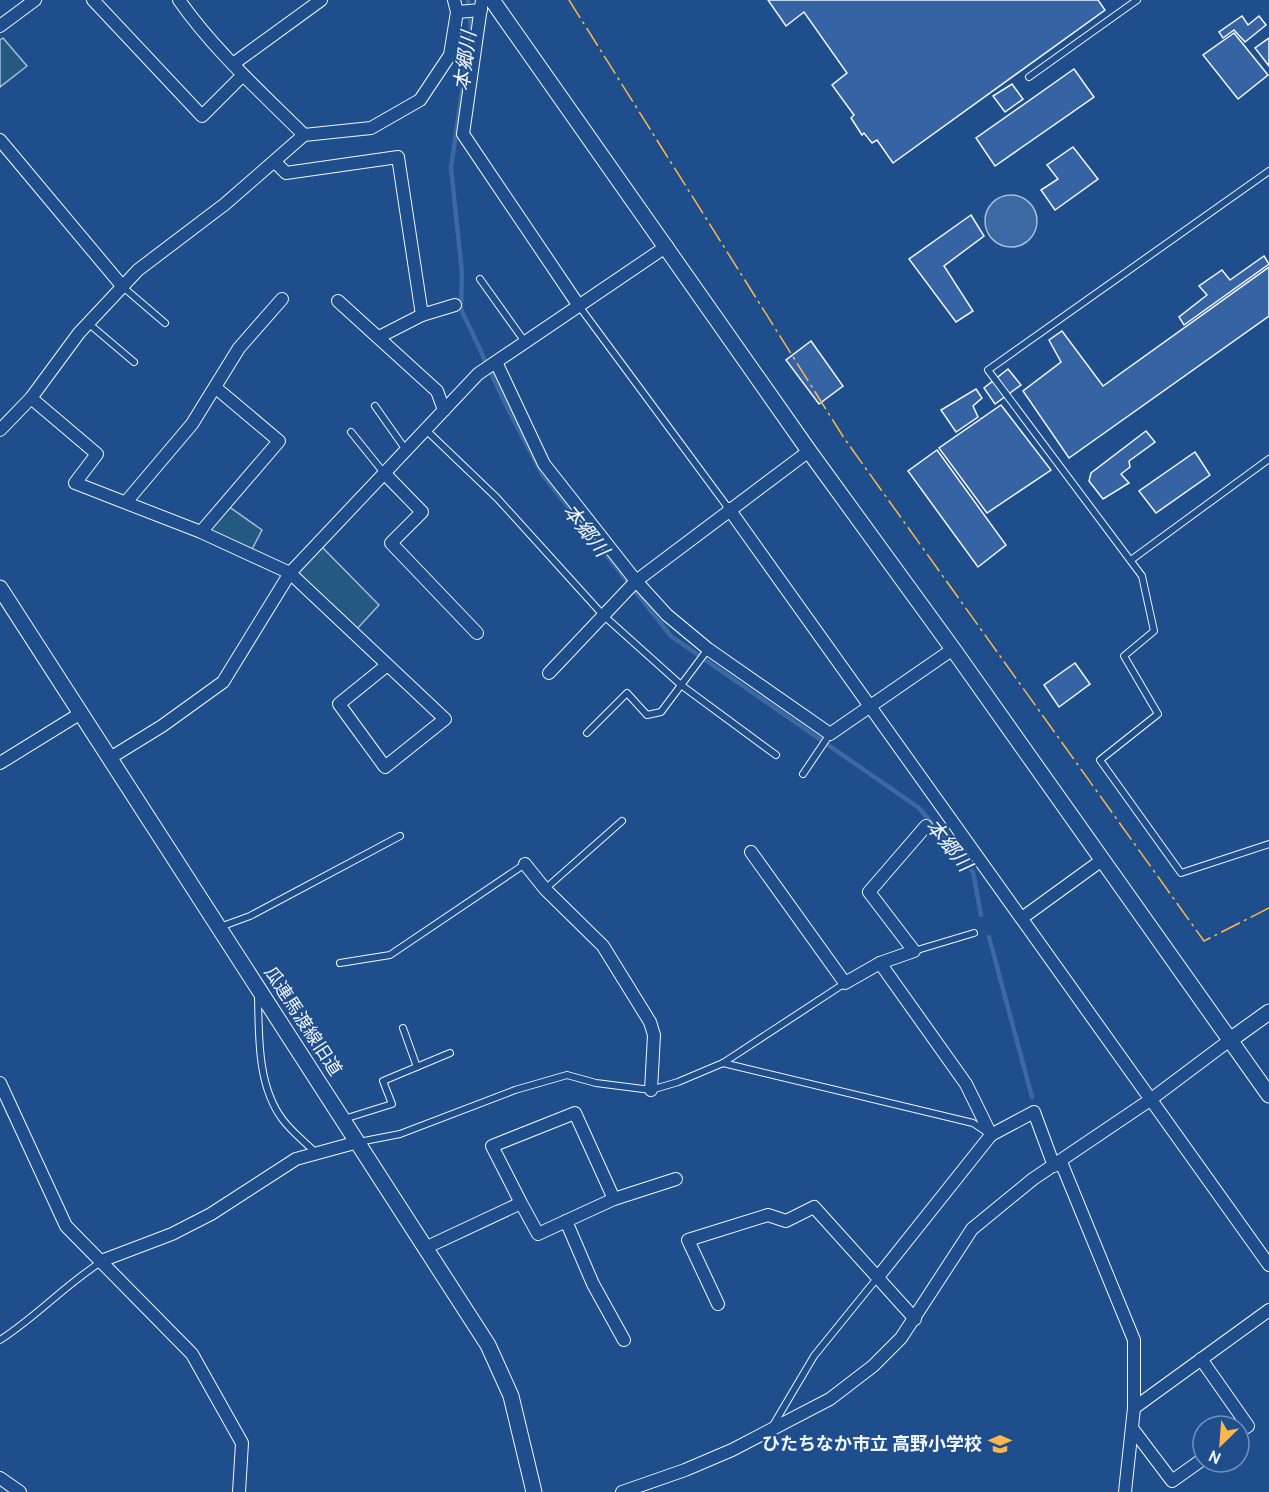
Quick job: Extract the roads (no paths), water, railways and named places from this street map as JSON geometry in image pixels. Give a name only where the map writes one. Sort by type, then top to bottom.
[{"type":"street","points":[[0,26],[35,0]]},
{"type":"street","points":[[93,0],[202,116],[243,75]]},
{"type":"street","points":[[233,64],[321,0]]},
{"type":"street","points":[[186,2],[233,64],[304,135]]},
{"type":"street","points":[[0,430],[31,398],[88,323],[138,270],[225,204],[304,135],[371,128],[420,100],[450,55],[456,6],[484,5]]},
{"type":"street","points":[[484,5],[667,246],[809,451],[953,649],[1269,1095]]},
{"type":"street","points":[[484,5],[463,134],[579,306]]},
{"type":"street","points":[[0,140],[123,286]]},
{"type":"street","points":[[275,162],[286,173],[398,157],[422,315]]},
{"type":"street","points":[[110,758],[162,726],[224,682],[290,573],[478,374],[667,246]]},
{"type":"street","points":[[126,502],[192,424],[239,348],[282,299]]},
{"type":"street","points":[[338,301],[437,391],[444,410]]},
{"type":"street","points":[[379,337],[422,315],[456,305]]},
{"type":"street","points":[[496,362],[544,464],[636,582],[667,615],[708,649],[830,734],[953,649]]},
{"type":"street","points":[[201,532],[279,441],[216,388]]},
{"type":"street","points":[[31,398],[97,454],[75,483],[201,532],[290,573],[386,666],[445,719],[385,767],[339,704],[386,666]]},
{"type":"street","points":[[549,673],[636,582],[729,509],[809,451]]},
{"type":"street","points":[[385,474],[422,512],[391,543],[477,633]]},
{"type":"street","points":[[729,509],[1269,1265]]},
{"type":"street","name":"瓜連馬渡線旧道","points":[[0,588],[488,1346],[511,1396],[534,1492]]},
{"type":"street","points":[[0,763],[81,713]]},
{"type":"street","points":[[751,852],[845,983],[880,963],[914,951],[869,892],[926,826]]},
{"type":"street","points":[[1022,918],[1102,860]]},
{"type":"street","points":[[525,864],[545,890],[603,946],[650,1023],[654,1035],[651,1090]]},
{"type":"street","points":[[880,963],[966,1084],[991,1135]]},
{"type":"street","points":[[622,1492],[685,1470],[768,1432],[830,1399],[873,1366],[901,1338],[972,1229],[1033,1179],[1150,1100],[1269,1012]]},
{"type":"street","points":[[0,1083],[66,1226],[192,1354],[242,1443],[239,1492]]},
{"type":"street","points":[[878,1277],[991,1135],[1034,1112],[1134,1340],[1134,1407],[1125,1492]]},
{"type":"street","points":[[614,1199],[575,1113],[492,1146],[537,1234],[614,1199],[676,1179]]},
{"type":"street","points":[[101,1261],[172,1233],[212,1214],[296,1159],[358,1143]]},
{"type":"street","points":[[425,1248],[521,1203]]},
{"type":"street","points":[[718,1304],[688,1240],[768,1215],[786,1221],[814,1207],[915,1319]]},
{"type":"street","points":[[566,1221],[593,1284],[624,1340]]},
{"type":"street","points":[[1134,1407],[1269,1310]]},
{"type":"street","points":[[1201,1359],[1240,1414]]},
{"type":"street","points":[[1132,1428],[1172,1481],[1191,1467]]},
{"type":"street","points":[[0,1478],[20,1492]]},
{"type":"lane","points":[[1029,77],[1137,0]]},
{"type":"lane","points":[[1269,171],[988,370],[1142,576],[1154,631],[1124,656],[1158,714],[1100,760],[1181,873],[1269,844]]},
{"type":"lane","points":[[480,279],[526,342]]},
{"type":"lane","points":[[123,286],[165,323]]},
{"type":"lane","points":[[579,306],[729,509]]},
{"type":"lane","points":[[88,323],[134,362]]},
{"type":"lane","points":[[375,406],[407,450]]},
{"type":"lane","points":[[426,430],[497,498],[603,615],[681,686],[776,755]]},
{"type":"lane","points":[[351,432],[385,474]]},
{"type":"lane","points":[[1131,560],[1269,459]]},
{"type":"lane","points":[[587,733],[627,693],[647,715],[661,712],[708,649]]},
{"type":"lane","points":[[802,774],[830,734]]},
{"type":"lane","points":[[545,890],[622,821]]},
{"type":"lane","points":[[219,927],[250,916],[400,836]]},
{"type":"lane","points":[[340,963],[390,956],[525,864]]},
{"type":"lane","points":[[914,951],[974,933]]},
{"type":"lane","points":[[358,1143],[400,1134],[515,1090],[567,1075],[596,1083],[651,1090],[678,1082],[723,1063],[845,983]]},
{"type":"lane","points":[[257,986],[259,1047],[269,1091],[283,1120],[316,1154]]},
{"type":"lane","points":[[403,1028],[417,1067]]},
{"type":"lane","points":[[344,1120],[392,1104],[383,1081],[450,1053]]},
{"type":"lane","points":[[723,1063],[974,1123],[991,1135]]},
{"type":"lane","points":[[0,1340],[16,1330],[72,1280],[101,1261]]},
{"type":"lane","points":[[768,1432],[814,1356],[878,1277]]},
{"type":"waterway","name":"本郷川","points":[[468,0],[471,28],[451,168],[462,273],[461,309],[506,405],[542,474],[671,636],[919,808],[973,872],[981,915]]},
{"type":"waterway","name":"本郷川","points":[[989,937],[1032,1097]]},
{"type":"place","name":"ひたちなか市立 高野小学校","points":[[1000,1444]]}]
